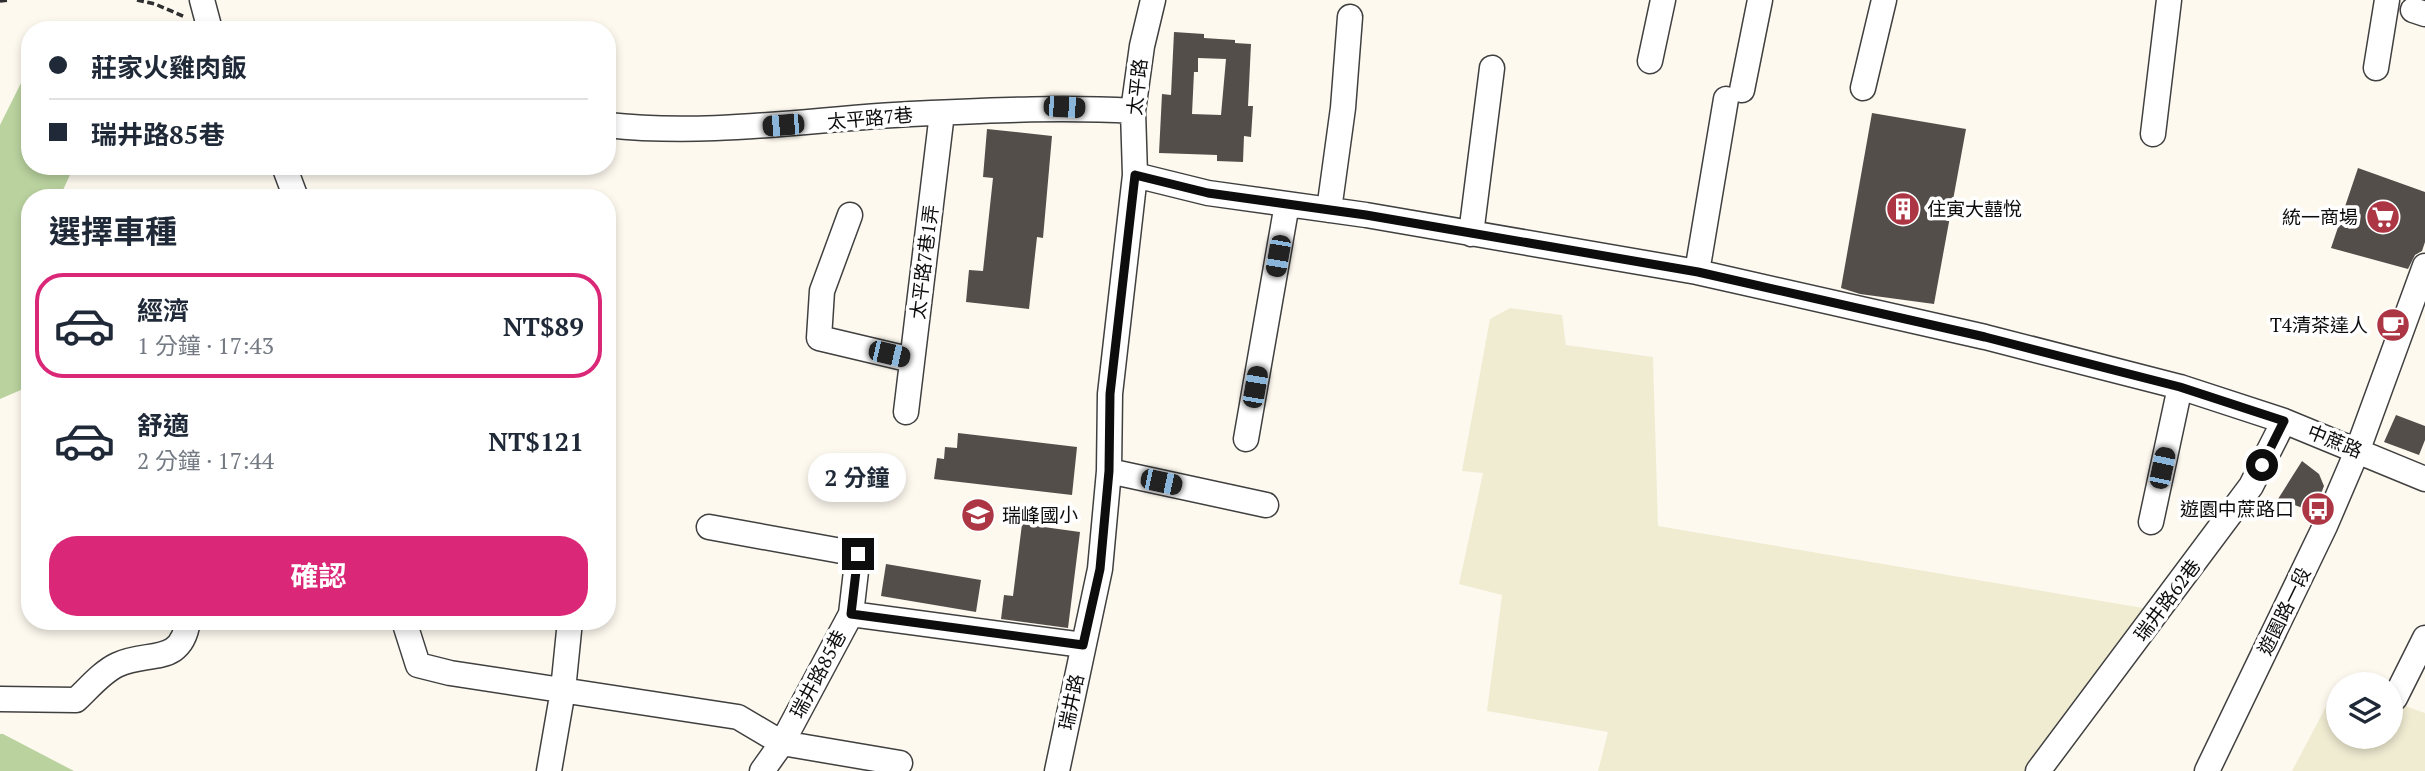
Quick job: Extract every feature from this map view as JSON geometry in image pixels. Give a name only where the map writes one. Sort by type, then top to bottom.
[{"type":"street","points":[[202,0],[207,21]]},
{"type":"street","name":"太平路","points":[[1135,175],[1133,111],[1142,46],[1153,0]]},
{"type":"street","points":[[1650,61],[1663,0]]},
{"type":"street","points":[[1698,272],[1734,94],[1760,0]]},
{"type":"street","points":[[1863,88],[1884,0]]},
{"type":"street","points":[[2153,134],[2169,0]]},
{"type":"street","points":[[2376,68],[2386,0]]},
{"type":"street","points":[[1329,210],[1343,108],[1350,18]]},
{"type":"street","points":[[1471,234],[1492,68]]},
{"type":"street","name":"太平路7巷","points":[[616,126],[651,130],[734,129],[942,113],[1064,107],[1133,111]]},
{"type":"street","name":"太平路7巷1弄","points":[[906,412],[942,113]]},
{"type":"street","name":"中蔗路","points":[[1135,175],[1208,193],[1329,210],[1698,272],[1985,337],[2180,387],[2284,421],[2358,449],[2425,479]]},
{"type":"street","name":"瑞井路","points":[[1057,771],[1100,569],[1109,471],[1110,394],[1135,175]]},
{"type":"street","points":[[1246,439],[1287,204]]},
{"type":"street","points":[[850,215],[822,291],[819,338],[912,360]]},
{"type":"street","name":"遊園路一段","points":[[2207,771],[2325,526],[2416,311],[2425,266]]},
{"type":"street","points":[[2151,522],[2180,387]]},
{"type":"street","name":"瑞井路62巷","points":[[2038,771],[2251,486],[2284,421]]},
{"type":"street","points":[[1109,471],[1266,505]]},
{"type":"street","name":"瑞井路85巷","points":[[709,527],[858,554],[851,614],[782,743],[762,771]]},
{"type":"street","points":[[851,614],[1083,645]]},
{"type":"street","points":[[0,699],[76,700],[117,665],[173,652],[186,637],[187,630]]},
{"type":"street","points":[[407,630],[418,665],[450,673],[738,717],[782,743],[900,763]]},
{"type":"street","points":[[549,771],[563,690],[569,630]]},
{"type":"street","points":[[2403,682],[2425,638]]},
{"type":"path","points":[[0,1],[10,0]]},
{"type":"path","points":[[137,0],[155,4],[192,21]]},
{"type":"shaded area","points":[[1510,308],[1562,315],[1566,345],[1653,357],[1658,526],[2167,612],[2030,771],[1598,771],[1608,732],[1487,711],[1502,595],[1459,584],[1483,473],[1462,471],[1490,319]]},
{"type":"shaded area","points":[[2403,705],[2425,713],[2425,771],[2292,771],[2326,707],[2326,749],[2403,749]]},
{"type":"green space","points":[[21,83],[21,175],[70,175],[63,189],[21,189],[21,390],[0,399],[0,125]]},
{"type":"green space","points":[[0,734],[3,734],[74,771],[0,771]]},
{"type":"building","points":[[1174,32],[1204,34],[1204,38],[1251,44],[1248,106],[1253,106],[1251,137],[1244,136],[1243,162],[1217,161],[1217,155],[1159,153],[1162,94],[1171,95]],"holes":[[[1198,58],[1226,59],[1221,115],[1192,114],[1194,72],[1198,72]]]},
{"type":"building","name":"住寅大囍悅","points":[[1872,113],[1966,129],[1934,304],[1860,294],[1841,288]]},
{"type":"building","points":[[987,129],[1052,136],[1043,238],[1037,237],[1029,309],[966,302],[969,270],[983,271],[993,178],[983,177]]},
{"type":"building","name":"統一商場","points":[[2358,168],[2425,192],[2425,242],[2422,251],[2415,255],[2408,269],[2331,248]]},
{"type":"building","points":[[2396,415],[2425,426],[2425,440],[2419,455],[2384,442]]},
{"type":"building","points":[[958,433],[1077,447],[1072,495],[934,479],[937,458],[944,459],[945,447],[957,448]]},
{"type":"building","points":[[2302,461],[2319,474],[2324,486],[2314,512],[2278,499]]},
{"type":"building","points":[[1022,524],[1080,532],[1068,628],[1001,619],[1004,595],[1013,596]]},
{"type":"building","points":[[886,564],[981,580],[976,612],[881,596]]},
{"type":"place","name":"住寅大囍悅","points":[[1903,209]]},
{"type":"place","name":"統一商場","points":[[2383,217]]},
{"type":"place","name":"T4清茶達人","points":[[2393,325]]},
{"type":"place","name":"遊園中蔗路口","points":[[2318,509]]},
{"type":"place","name":"瑞峰國小","points":[[978,515]]},
{"type":"route","points":[[858,554],[851,614],[1083,645],[1100,569],[1109,471],[1110,394],[1135,175],[1208,193],[1366,215],[1698,272],[1985,337],[2180,387],[2284,421],[2262,465]]}]
